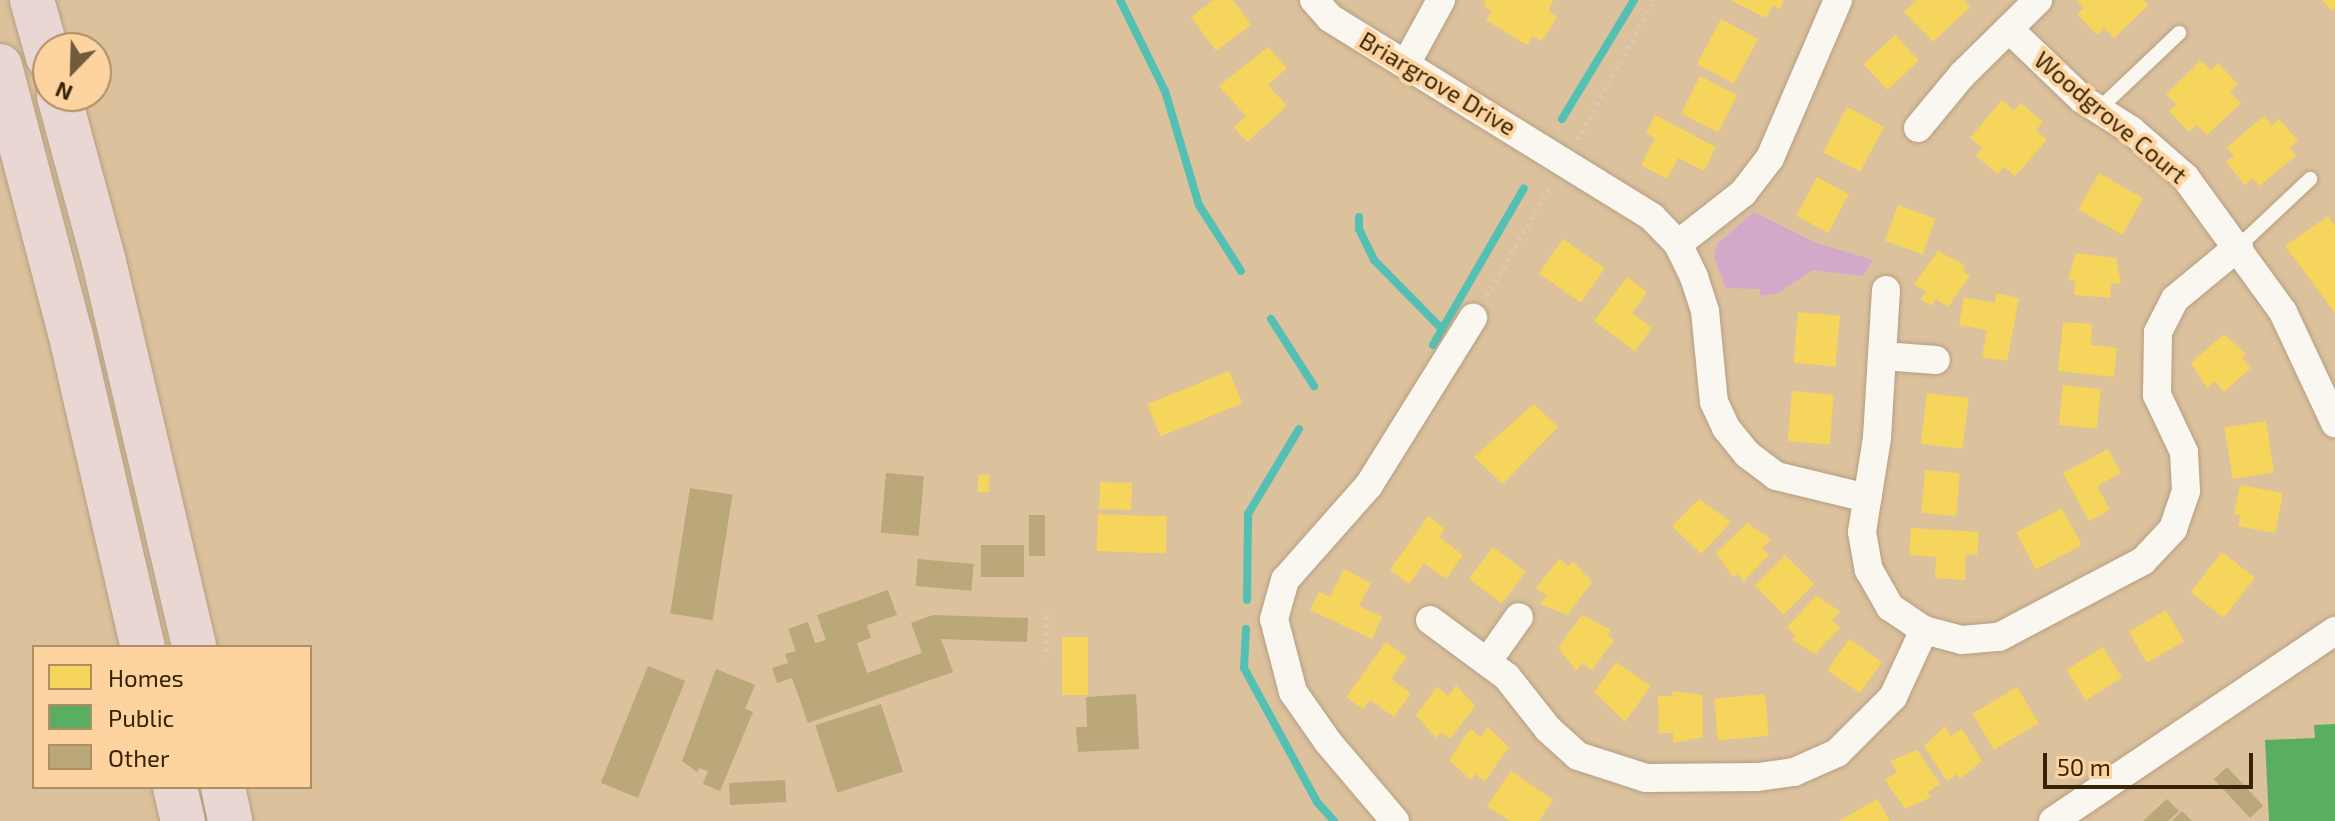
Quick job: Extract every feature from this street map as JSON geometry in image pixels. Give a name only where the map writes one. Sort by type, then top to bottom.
[{"type":"highway","points":[[32,0],[41,32]]},
{"type":"highway","points":[[0,66],[70,332],[143,645]]},
{"type":"highway","points":[[63,112],[104,262],[194,645]]},
{"type":"highway","points":[[175,789],[183,821]]},
{"type":"highway","points":[[223,789],[230,821]]},
{"type":"street","name":"Briargrove Drive","points":[[1314,0],[1330,18],[1566,161],[1652,217],[1678,244]]},
{"type":"street","points":[[1406,64],[1441,0]]},
{"type":"street","points":[[1838,0],[1770,158],[1743,193],[1678,244],[1705,311],[1714,402],[1726,428],[1747,454],[1776,476],[1867,498]]},
{"type":"street","points":[[1918,128],[2038,0]]},
{"type":"street","name":"Woodgrove Court","points":[[2009,29],[2098,110],[2131,130],[2185,177],[2239,246],[2283,312],[2335,421]]},
{"type":"street","points":[[1886,290],[1882,356],[1862,532],[1869,570],[1890,607],[1924,630],[1962,640],[1999,637],[2143,561],[2173,529],[2186,491],[2184,452],[2157,395],[2158,332],[2175,299],[2239,246]]},
{"type":"street","points":[[1395,821],[1328,742],[1293,692],[1274,619],[1285,580],[1369,485],[1473,318]]},
{"type":"street","points":[[1882,356],[1936,360]]},
{"type":"street","points":[[1487,662],[1519,617]]},
{"type":"street","points":[[1430,620],[1507,677],[1548,729],[1578,756],[1609,770],[1646,778],[1758,777],[1794,772],[1837,753],[1868,728],[1893,697],[1924,630]]},
{"type":"street","points":[[2053,821],[2335,631]]},
{"type":"lane","points":[[2098,110],[2179,33]]},
{"type":"lane","points":[[2239,246],[2310,179]]},
{"type":"path","points":[[1046,609],[1046,657]]},
{"type":"shaded area","points":[[1754,212],[1814,242],[1873,260],[1862,276],[1813,270],[1778,293],[1760,296],[1760,289],[1726,288],[1714,257],[1717,244]]},
{"type":"building: Homes","points":[[1213,0],[1233,0],[1251,25],[1216,51],[1191,17]]},
{"type":"building: Homes","points":[[1486,0],[1553,0],[1549,11],[1557,17],[1542,41],[1533,36],[1527,45],[1486,20],[1492,11],[1483,6]]},
{"type":"building: Homes","points":[[1730,0],[1784,0],[1780,9],[1773,5],[1766,18]]},
{"type":"building: Homes","points":[[1917,0],[1964,0],[1970,7],[1933,42],[1904,12]]},
{"type":"building: Homes","points":[[2077,0],[2144,0],[2149,5],[2114,38],[2104,28],[2097,35],[2077,14],[2084,8]]},
{"type":"building: Homes","points":[[2322,0],[2335,0],[2335,8],[2332,11]]},
{"type":"building: Homes","points":[[1721,19],[1758,39],[1734,84],[1697,64]]},
{"type":"building: Homes","points":[[1895,35],[1919,61],[1887,90],[1864,64]]},
{"type":"building: Homes","points":[[1268,47],[1287,68],[1268,85],[1287,106],[1247,142],[1234,127],[1246,116],[1219,86]]},
{"type":"building: Homes","points":[[2201,60],[2211,70],[2218,63],[2238,84],[2230,92],[2241,103],[2207,135],[2197,125],[2189,132],[2169,111],[2176,105],[2166,94]]},
{"type":"building: Homes","points":[[1700,76],[1737,95],[1718,132],[1681,113]]},
{"type":"building: Homes","points":[[2002,100],[2014,111],[2021,103],[2043,122],[2036,130],[2047,140],[2015,176],[2004,167],[1998,174],[1976,156],[1982,148],[1970,138]]},
{"type":"building: Homes","points":[[1847,107],[1884,127],[1860,172],[1823,152]]},
{"type":"building: Homes","points":[[1655,115],[1716,147],[1704,171],[1678,158],[1667,179],[1641,165],[1655,138],[1646,133]]},
{"type":"building: Homes","points":[[2264,116],[2272,125],[2279,119],[2298,141],[2290,148],[2296,156],[2259,186],[2253,178],[2245,185],[2226,162],[2234,156],[2227,147]]},
{"type":"building: Homes","points":[[2099,173],[2143,198],[2122,235],[2078,209]]},
{"type":"building: Homes","points":[[1817,177],[1849,194],[1828,233],[1796,216]]},
{"type":"building: Homes","points":[[1898,205],[1936,219],[1923,254],[1885,241]]},
{"type":"building: Homes","points":[[2328,216],[2335,226],[2335,313],[2285,246]]},
{"type":"building: Homes","points":[[1563,239],[1605,268],[1581,303],[1539,273]]},
{"type":"building: Homes","points":[[1938,251],[1966,266],[1963,271],[1970,276],[1948,307],[1936,299],[1931,306],[1921,299],[1926,292],[1914,284]]},
{"type":"building: Homes","points":[[2076,253],[2116,258],[2121,284],[2111,283],[2110,298],[2074,295],[2075,281],[2068,280]]},
{"type":"building: Homes","points":[[1627,277],[1647,292],[1632,313],[1652,328],[1635,351],[1594,321]]},
{"type":"building: Homes","points":[[1996,293],[2019,298],[2007,361],[1982,357],[1987,330],[1959,325],[1964,297],[1995,303]]},
{"type":"building: Homes","points":[[1798,312],[1840,316],[1835,366],[1794,363]]},
{"type":"building: Homes","points":[[2063,322],[2092,324],[2091,345],[2117,348],[2114,377],[2058,371]]},
{"type":"building: Homes","points":[[2224,334],[2246,354],[2242,358],[2251,368],[2224,392],[2215,381],[2207,388],[2191,363]]},
{"type":"building: Homes","points":[[1229,371],[1242,403],[1161,436],[1147,404]]},
{"type":"building: Homes","points":[[2063,385],[2101,389],[2097,429],[2059,425]]},
{"type":"building: Homes","points":[[1792,391],[1834,395],[1829,444],[1788,441]]},
{"type":"building: Homes","points":[[1927,393],[1969,398],[1962,449],[1921,444]]},
{"type":"building: Homes","points":[[1534,404],[1558,427],[1503,484],[1474,457]]},
{"type":"building: Homes","points":[[2266,421],[2274,472],[2233,479],[2225,428]]},
{"type":"building: Homes","points":[[2108,449],[2121,473],[2097,486],[2110,510],[2089,521],[2063,473]]},
{"type":"building: Homes","points":[[1925,470],[1960,473],[1956,516],[1921,513]]},
{"type":"building: Homes","points":[[978,475],[989,475],[989,492],[978,492]]},
{"type":"building: Homes","points":[[1100,482],[1132,483],[1131,510],[1099,509]]},
{"type":"building: Homes","points":[[2240,485],[2283,493],[2275,533],[2238,526],[2240,515],[2234,514]]},
{"type":"building: Homes","points":[[1699,499],[1731,522],[1701,554],[1672,526]]},
{"type":"building: Homes","points":[[2062,508],[2082,545],[2036,569],[2016,532]]},
{"type":"building: Homes","points":[[1098,514],[1167,516],[1166,553],[1097,551]]},
{"type":"building: Homes","points":[[1428,516],[1445,529],[1439,537],[1463,555],[1446,579],[1424,563],[1409,584],[1390,570]]},
{"type":"building: Homes","points":[[1747,523],[1771,539],[1762,548],[1769,555],[1744,581],[1737,574],[1733,577],[1716,553]]},
{"type":"building: Homes","points":[[1911,528],[1979,532],[1977,555],[1966,554],[1965,580],[1935,578],[1936,557],[1909,555]]},
{"type":"building: Homes","points":[[1493,547],[1526,572],[1502,604],[1469,579]]},
{"type":"building: Homes","points":[[2222,552],[2255,578],[2224,618],[2191,592]]},
{"type":"building: Homes","points":[[1785,555],[1814,584],[1784,614],[1755,585]]},
{"type":"building: Homes","points":[[1559,559],[1569,566],[1573,561],[1592,582],[1567,615],[1540,604],[1547,596],[1536,588]]},
{"type":"building: Homes","points":[[1344,569],[1371,583],[1359,606],[1382,617],[1372,639],[1310,610],[1319,592],[1330,597]]},
{"type":"building: Homes","points":[[1816,596],[1840,611],[1832,620],[1840,628],[1815,654],[1792,640],[1796,636],[1787,627]]},
{"type":"building: Homes","points":[[2166,610],[2184,641],[2147,663],[2129,632]]},
{"type":"building: Homes","points":[[1582,615],[1611,630],[1607,635],[1614,640],[1592,670],[1582,663],[1577,671],[1558,648]]},
{"type":"building: Homes","points":[[1062,637],[1088,637],[1088,695],[1062,695]]},
{"type":"building: Homes","points":[[1849,639],[1882,662],[1860,693],[1827,670]]},
{"type":"building: Homes","points":[[1386,642],[1407,657],[1391,679],[1411,693],[1394,717],[1370,700],[1363,709],[1346,697]]},
{"type":"building: Homes","points":[[2103,647],[2122,678],[2086,700],[2067,670]]},
{"type":"building: Homes","points":[[1616,662],[1651,686],[1625,722],[1594,692]]},
{"type":"building: Homes","points":[[1456,685],[1475,706],[1450,739],[1441,732],[1436,738],[1416,715],[1437,687],[1448,696]]},
{"type":"building: Homes","points":[[2017,687],[2039,723],[1994,750],[1972,714]]},
{"type":"building: Homes","points":[[1672,691],[1702,695],[1703,737],[1673,743],[1673,733],[1659,733],[1658,696],[1673,696]]},
{"type":"building: Homes","points":[[1765,694],[1769,736],[1718,740],[1714,698]]},
{"type":"building: Homes","points":[[1945,726],[1951,736],[1962,729],[1982,761],[1960,779],[1957,774],[1947,781],[1924,746]]},
{"type":"building: Homes","points":[[1488,727],[1509,747],[1485,781],[1475,774],[1471,780],[1449,760],[1470,729],[1481,737]]},
{"type":"building: Homes","points":[[1917,750],[1940,784],[1928,792],[1931,797],[1905,809],[1885,780],[1897,772],[1890,761]]},
{"type":"building: Homes","points":[[1511,771],[1553,800],[1539,821],[1510,821],[1487,806]]},
{"type":"building: Homes","points":[[1877,799],[1890,821],[1839,821]]},
{"type":"building: Public","points":[[2335,724],[2335,821],[2269,821],[2265,740],[2315,738],[2314,725]]},
{"type":"building: Other","points":[[886,473],[924,476],[919,536],[881,533]]},
{"type":"building: Other","points":[[690,488],[732,495],[713,620],[670,613]]},
{"type":"building: Other","points":[[1029,515],[1045,515],[1045,556],[1029,556]]},
{"type":"building: Other","points":[[981,545],[1024,545],[1024,577],[981,577]]},
{"type":"building: Other","points":[[918,559],[974,564],[971,591],[916,586]]},
{"type":"building: Other","points":[[888,590],[897,615],[867,625],[871,638],[857,643],[867,673],[922,653],[911,623],[933,615],[1028,618],[1027,642],[941,639],[953,672],[808,723],[792,678],[777,683],[772,668],[788,663],[785,654],[796,651],[788,629],[808,622],[815,643],[826,640],[817,615]]},
{"type":"building: Other","points":[[648,666],[685,681],[638,798],[601,783]]},
{"type":"building: Other","points":[[716,669],[755,685],[745,709],[753,712],[720,791],[703,784],[708,771],[699,768],[697,772],[682,761]]},
{"type":"building: Other","points":[[1136,694],[1139,749],[1078,752],[1076,727],[1087,727],[1086,697]]},
{"type":"building: Other","points":[[881,704],[903,772],[837,793],[815,725]]},
{"type":"building: Other","points":[[2227,767],[2263,806],[2250,818],[2214,779]]},
{"type":"building: Other","points":[[785,780],[786,802],[730,805],[729,783]]},
{"type":"building: Other","points":[[2167,799],[2179,811],[2168,821],[2143,821]]},
{"type":"building: Other","points":[[2182,811],[2192,821],[2172,821]]},
{"type":"waterway","points":[[1120,0],[1165,91],[1199,205],[1241,271]]},
{"type":"waterway","points":[[1562,119],[1634,0]]},
{"type":"waterway","points":[[1433,345],[1524,188]]},
{"type":"waterway","points":[[1359,217],[1359,229],[1374,260],[1442,329]]},
{"type":"waterway","points":[[1271,319],[1314,386]]},
{"type":"waterway","points":[[1247,600],[1248,514],[1299,429]]},
{"type":"waterway","points":[[1246,629],[1244,668],[1317,802],[1334,821]]}]
